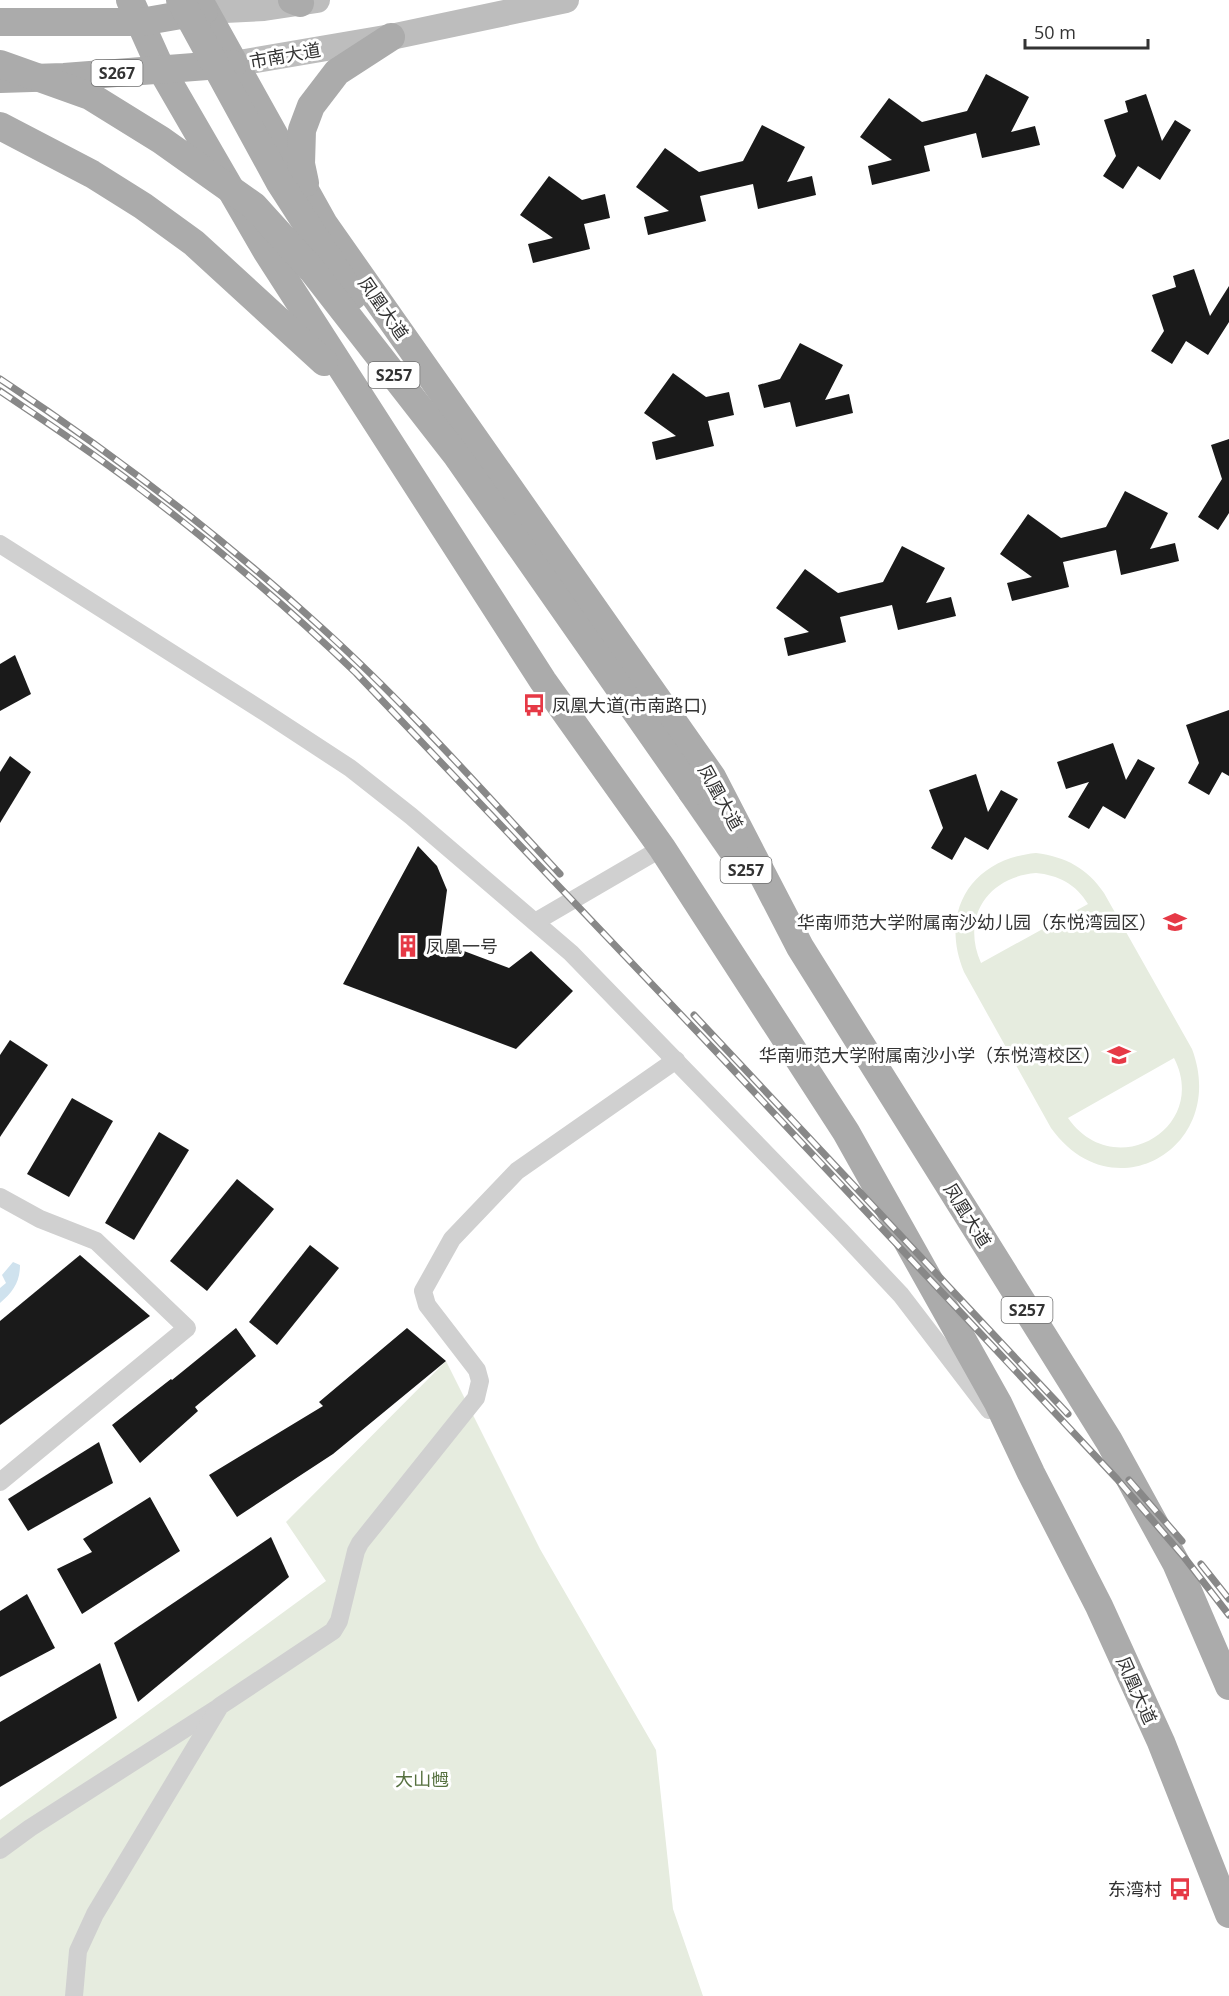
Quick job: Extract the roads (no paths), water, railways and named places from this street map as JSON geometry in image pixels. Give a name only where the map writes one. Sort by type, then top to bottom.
[{"type":"main road","name":"市南大道","points":[[0,79],[233,64],[391,38],[566,0]]},
{"type":"main road","points":[[0,22],[194,4],[264,8],[303,1]]},
{"type":"main road","points":[[194,4],[280,183],[457,456]]},
{"type":"main road","name":"凤凰大道","points":[[194,4],[233,64],[324,224],[712,777],[800,947],[1109,1441],[1176,1563],[1229,1686]]},
{"type":"main road","name":"凤凰大道","points":[[136,11],[160,69],[267,252],[354,390],[543,681],[662,848],[846,1131],[998,1402],[1031,1473],[1099,1606],[1161,1742],[1229,1914]]},
{"type":"main road","points":[[309,200],[301,164],[302,130],[311,106],[337,72],[391,38]]},
{"type":"main road","name":"S257","points":[[0,64],[90,96],[161,140],[254,206],[312,270],[457,456],[800,947]]},
{"type":"main road","points":[[0,126],[92,174],[143,206],[185,237],[270,310],[354,390]]},
{"type":"main road","points":[[267,252],[266,234],[276,223],[293,218],[324,224]]},
{"type":"street","name":"凤凰大道","points":[[0,544],[350,768],[411,816],[571,953],[901,1295],[1005,1431],[1031,1473]]},
{"type":"street","points":[[535,922],[662,848]]},
{"type":"street","points":[[0,1850],[30,1828],[333,1631],[339,1621],[360,1543],[476,1398],[480,1381],[477,1370],[427,1305],[423,1292],[452,1239],[517,1171],[676,1060]]},
{"type":"street","points":[[0,1197],[40,1220],[96,1241],[187,1328],[0,1482]]},
{"type":"street","points":[[74,1996],[78,1952],[96,1914],[220,1706]]},
{"type":"water","points":[[13,1262],[20,1265],[19,1277],[12,1291],[0,1303],[0,1288],[6,1283],[2,1275]]},
{"type":"railway","points":[[0,379],[126,467],[206,529],[285,595],[415,718],[560,874]]},
{"type":"railway","points":[[0,391],[105,463],[212,545],[271,595],[356,673],[724,1060],[1117,1479],[1184,1557],[1229,1615]]},
{"type":"railway","points":[[694,1015],[1068,1414]]},
{"type":"railway","points":[[1129,1480],[1182,1541]]},
{"type":"railway","points":[[1201,1564],[1229,1599]]},
{"type":"place","name":"凤凰大道(市南路口)","points":[[534,705]]},
{"type":"place","name":"华南师范大学附属南沙幼儿园（东悦湾园区）","points":[[1175,922]]},
{"type":"place","name":"凤凰一号","points":[[408,946]]},
{"type":"place","name":"华南师范大学附属南沙小学（东悦湾校区）","points":[[1119,1055]]},
{"type":"place","name":"东湾村","points":[[1180,1889]]},
{"type":"park label","name":"大山乸","points":[[422,1779]]}]
